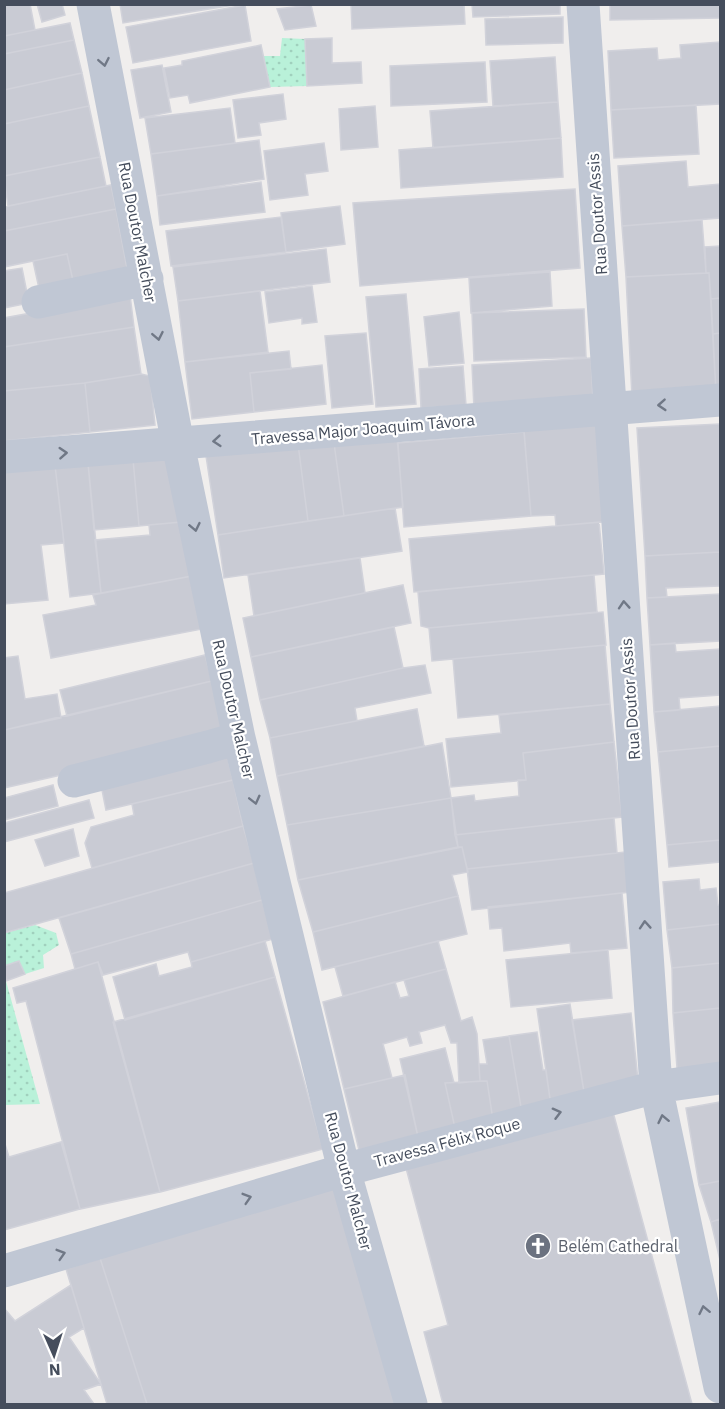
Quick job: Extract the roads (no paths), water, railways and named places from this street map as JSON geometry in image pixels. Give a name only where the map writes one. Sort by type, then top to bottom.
[{"type":"street","name":"Rua Doutor Malcher","points":[[93,4],[178,444],[238,738],[344,1170],[411,1404]]},
{"type":"street","name":"Rua Doutor Assis","points":[[583,4],[656,1087],[720,1387]]},
{"type":"street","points":[[38,302],[147,279]]},
{"type":"street","name":"Travessa Major Joaquim Távora","points":[[4,457],[720,400]]},
{"type":"street","points":[[74,781],[238,738]]},
{"type":"street","name":"Travessa Félix Roque","points":[[4,1271],[344,1170],[656,1087],[720,1078]]},
{"type":"place","name":"Belém Cathedral","points":[[538,1246]]}]
